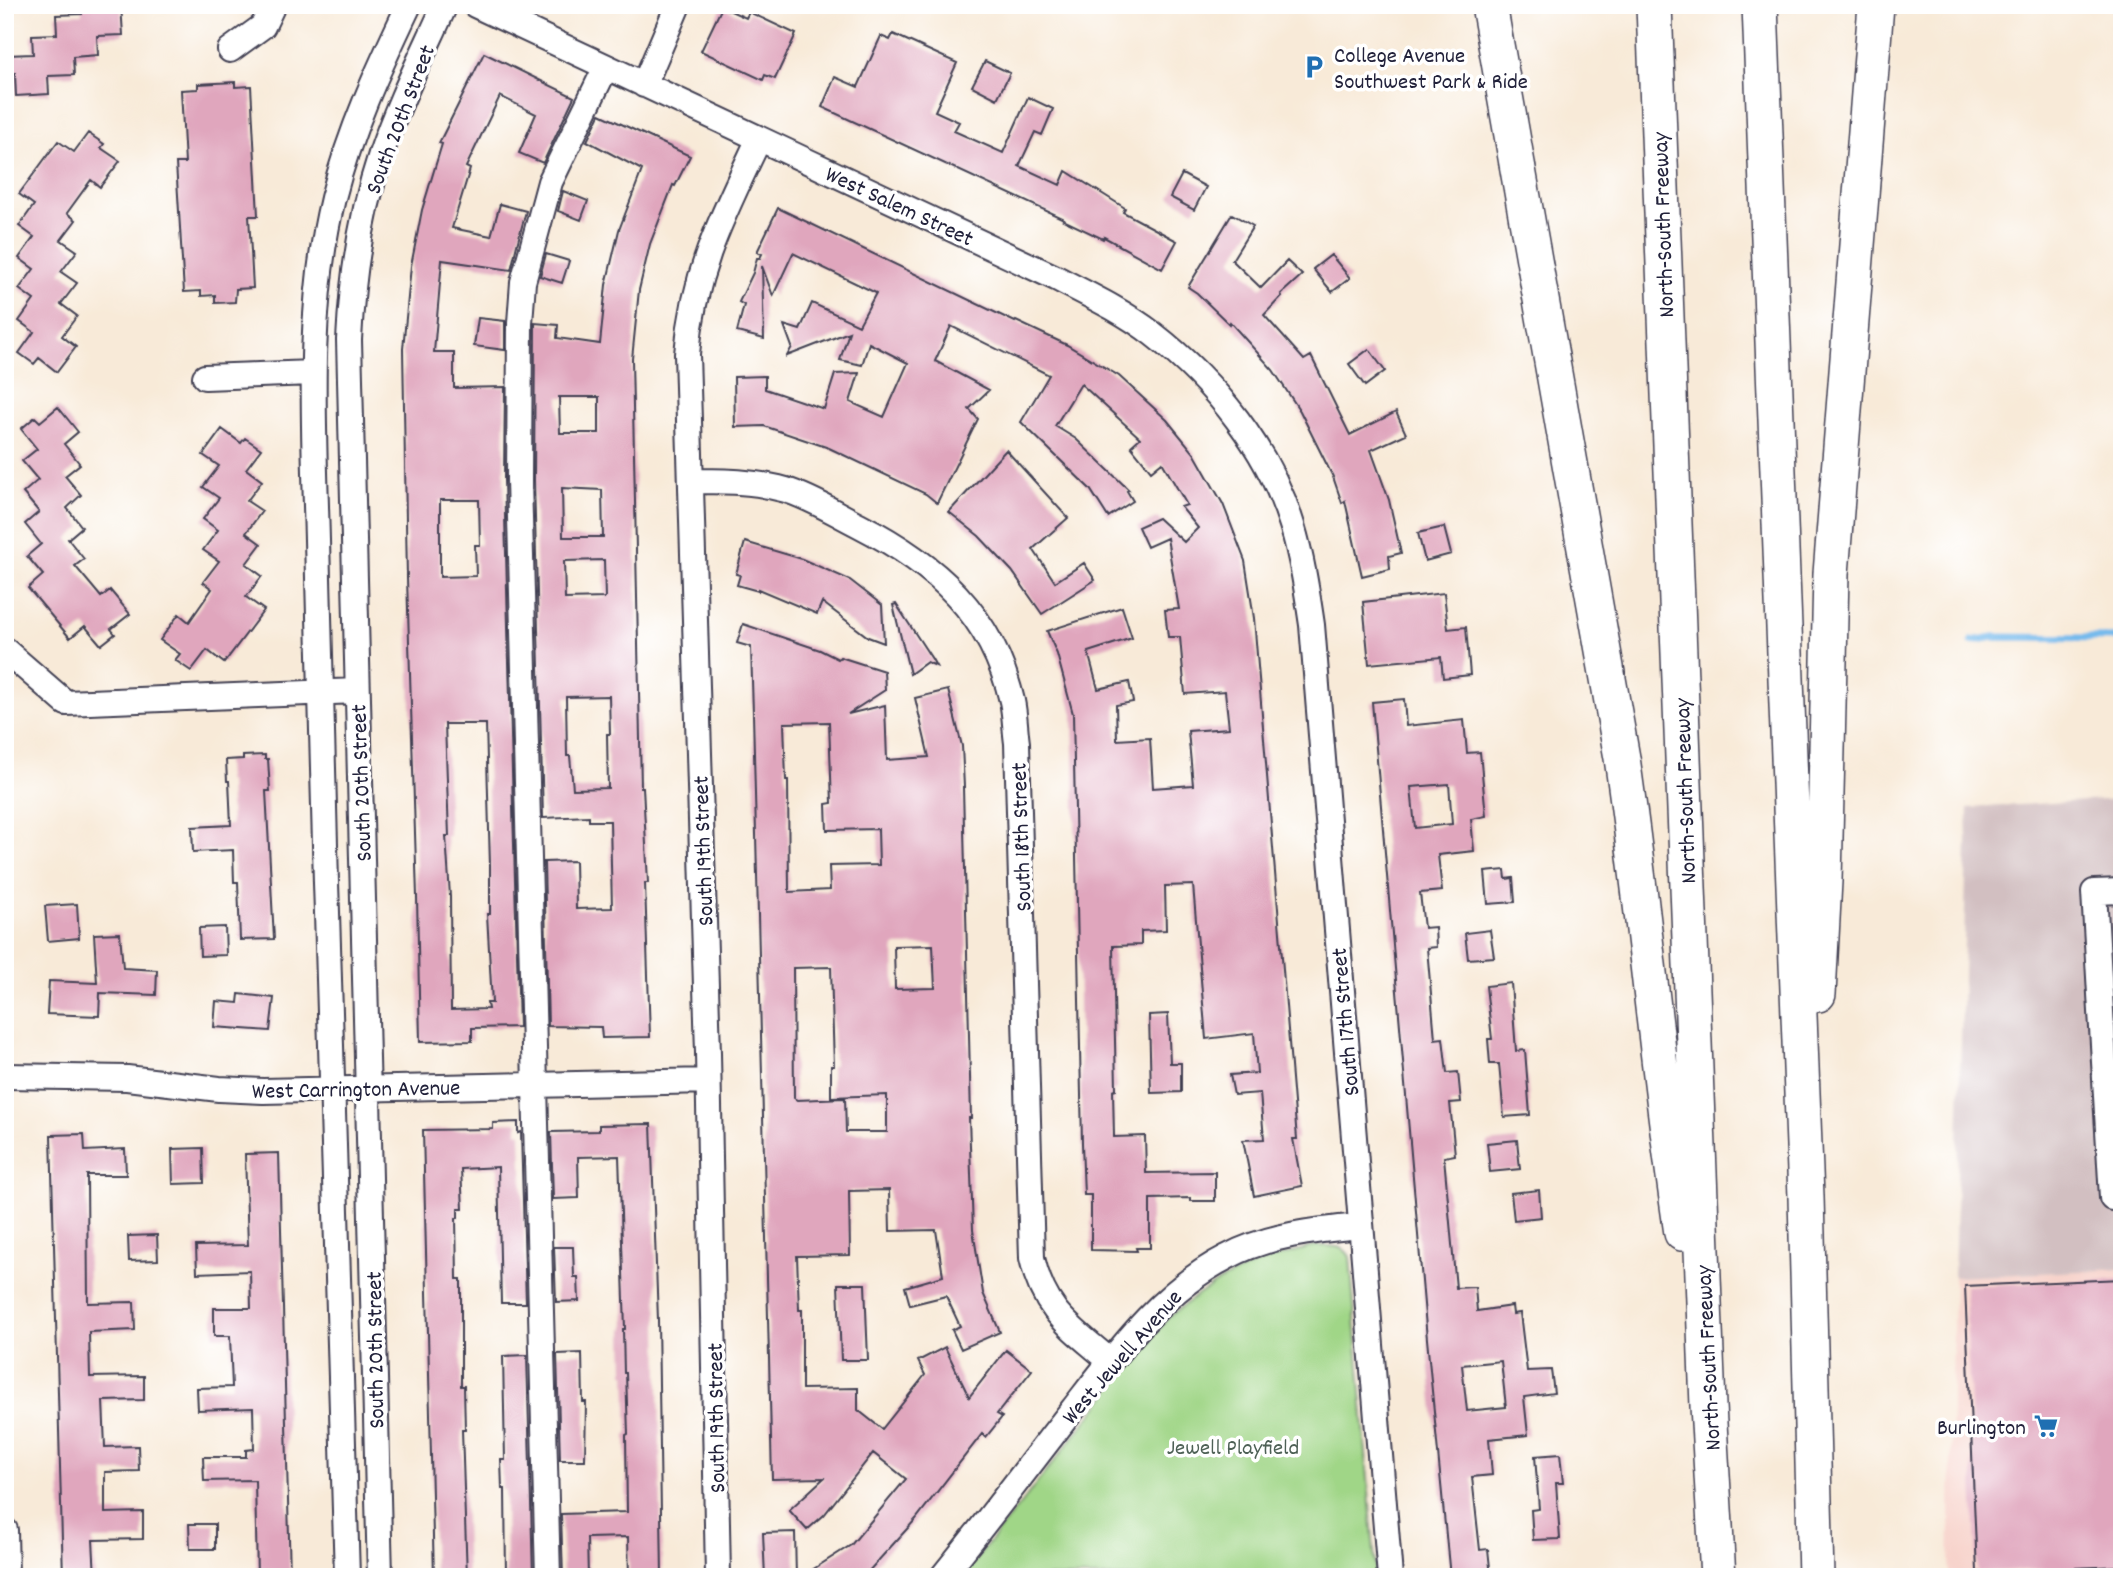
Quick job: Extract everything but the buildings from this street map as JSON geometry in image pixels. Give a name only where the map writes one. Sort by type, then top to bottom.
[{"type":"highway","points":[[1489,5],[1622,758],[1638,870],[1670,1156],[1708,1406]]},
{"type":"highway","name":"North-South Freeway","points":[[1654,5],[1708,1406],[1718,1577]]},
{"type":"highway","points":[[1760,5],[1806,1197],[1816,1577]]},
{"type":"highway","points":[[1806,1197],[1824,881],[1831,574],[1876,5]]},
{"type":"street","points":[[230,50],[263,26],[273,5]]},
{"type":"street","name":"South 20th Street","points":[[347,1577],[334,1089],[319,692],[313,373],[315,310],[333,200],[367,94],[409,5]]},
{"type":"street","name":"South 20th Street","points":[[380,1577],[349,340],[352,280],[368,197],[381,155],[445,5]]},
{"type":"street","name":"West Salem Street","points":[[475,5],[1056,278],[1110,306],[1152,333],[1212,388],[1242,427],[1271,474]]},
{"type":"street","points":[[644,85],[678,5]]},
{"type":"street","points":[[548,1577],[519,480],[520,323],[523,282],[550,182],[606,67]]},
{"type":"street","name":"South 19th Street","points":[[718,1577],[708,1081],[687,354],[693,305],[714,234],[758,139]]},
{"type":"street","points":[[205,377],[313,373]]},
{"type":"street","name":"South 17th Street","points":[[1271,474],[1292,524],[1312,625],[1390,1577]]},
{"type":"street","name":"South 18th Street","points":[[691,481],[753,483],[787,491],[878,535],[941,577],[964,602],[988,639],[1012,702],[1017,743],[1032,1258],[1037,1281],[1056,1314],[1110,1361]]},
{"type":"street","points":[[5,650],[66,704],[357,691]]},
{"type":"street","points":[[2122,891],[2094,892],[2112,1198],[2122,1198]]},
{"type":"street","name":"West Carrington Avenue","points":[[5,1076],[127,1078],[252,1091],[708,1081]]},
{"type":"street","name":"West Jewell Avenue","points":[[942,1577],[1110,1361],[1168,1297],[1191,1278],[1228,1256],[1262,1243],[1296,1234],[1361,1226]]},
{"type":"street","points":[[5,1530],[6,1577]]},
{"type":"shaded area","points":[[2122,799],[2122,1269],[1954,1277],[1968,808]]},
{"type":"shaded area","name":"Burlington","points":[[2122,1269],[2122,1577],[1949,1577],[1954,1277]]},
{"type":"green space","name":"Jewell Playfield","points":[[1316,1246],[1340,1248],[1350,1257],[1376,1577],[962,1577],[1169,1317],[1204,1291],[1238,1272],[1273,1258]]},
{"type":"waterway","points":[[1972,641],[1994,637],[2122,638]]},
{"type":"place","name":"College Avenue Southwest Park & Ride","points":[[1314,67]]},
{"type":"place","name":"Burlington","points":[[2046,1426]]}]
